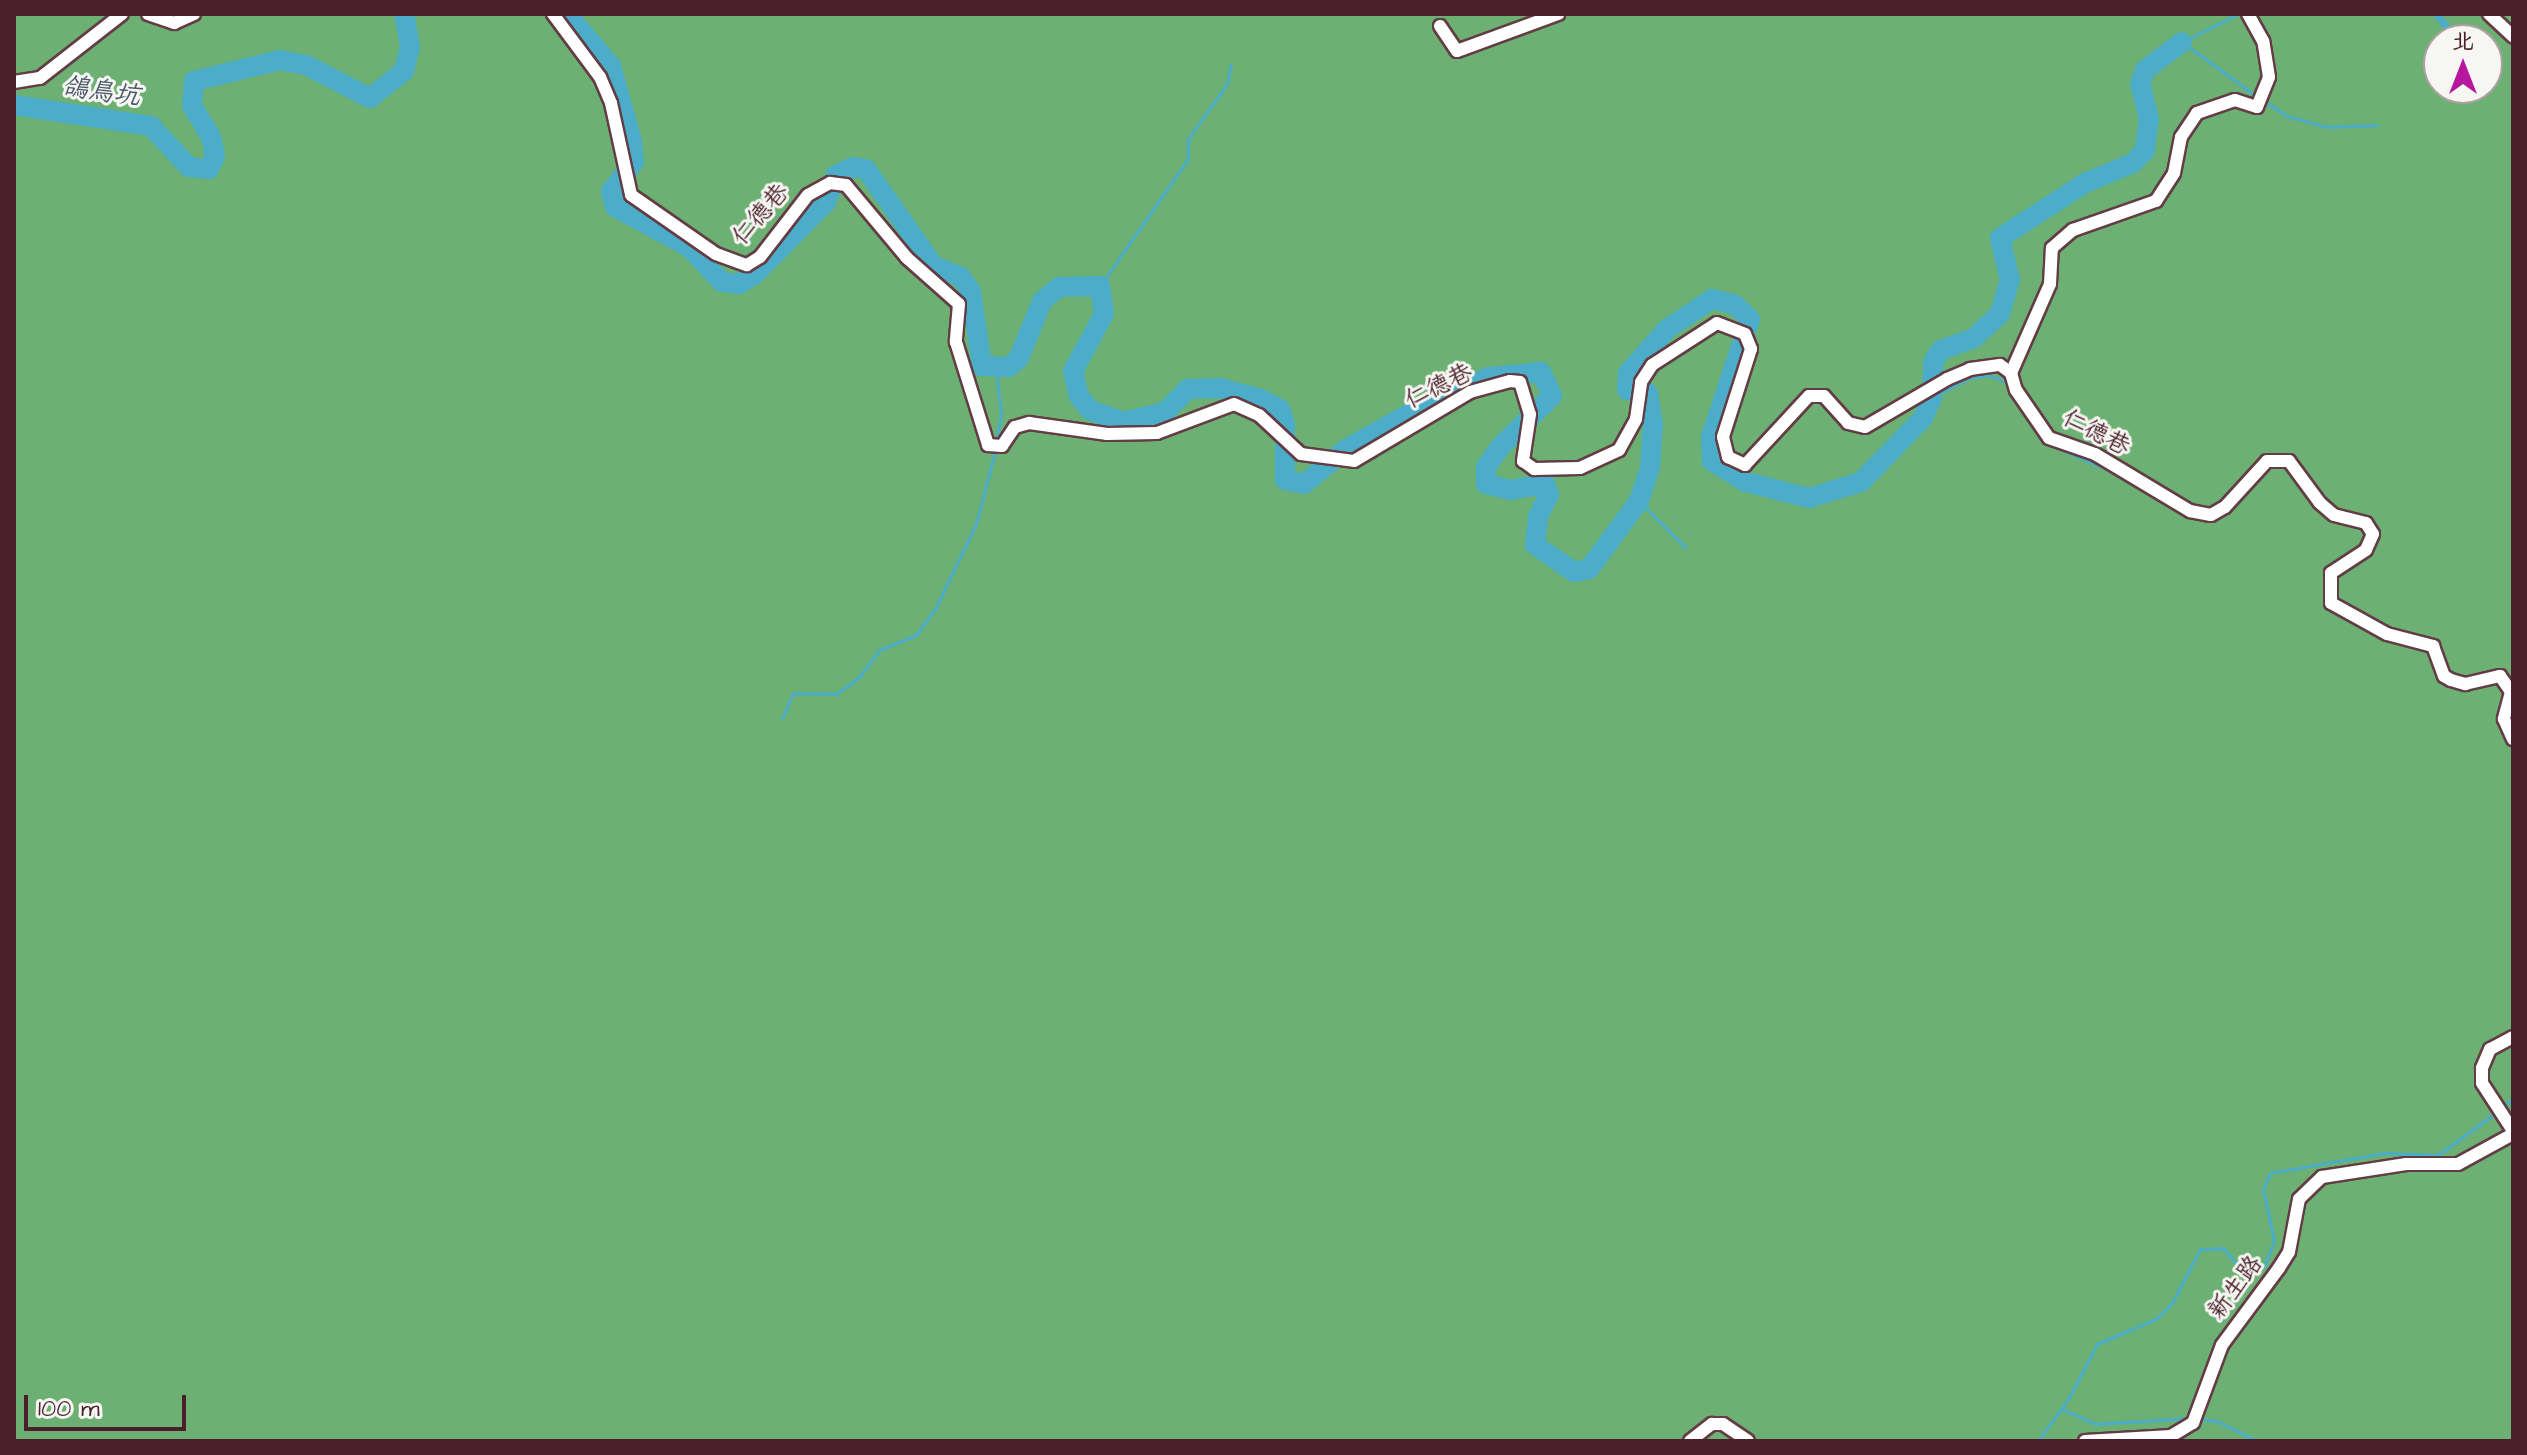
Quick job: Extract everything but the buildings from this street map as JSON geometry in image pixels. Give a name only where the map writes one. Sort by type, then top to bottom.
[{"type":"street","points":[[14,82],[40,78],[122,14]]},
{"type":"street","points":[[148,14],[174,23],[194,14]]},
{"type":"street","name":"仁德巷","points":[[553,14],[600,77],[611,103],[627,187],[644,207],[696,236],[716,254],[747,265],[760,257],[808,195],[830,183],[846,185],[907,258],[959,304],[956,342],[988,445],[1002,446],[1015,427],[1029,423],[1107,434],[1157,433],[1224,404],[1259,415],[1291,446],[1327,459],[1354,461],[1470,392],[1510,381],[1520,382],[1530,418],[1523,461],[1534,469],[1580,468],[1619,450],[1636,419],[1641,382],[1652,365],[1717,323],[1745,334],[1751,349],[1723,437],[1728,457],[1738,465],[1753,461],[1809,396],[1824,396],[1848,423],[1865,427],[1970,369],[2000,365],[2011,373],[2016,390],[2049,438],[2095,454],[2190,511],[2211,515],[2225,507],[2267,461],[2289,461],[2320,503],[2334,515],[2366,523],[2373,534],[2366,550],[2331,573],[2331,603],[2387,634],[2432,645],[2444,676],[2451,680],[2465,684],[2500,676],[2511,692],[2504,719],[2513,739]]},
{"type":"street","points":[[1440,26],[1457,51],[1558,14]]},
{"type":"street","points":[[2011,373],[2050,284],[2052,248],[2073,230],[2156,201],[2174,173],[2181,137],[2197,113],[2235,100],[2257,107],[2269,77],[2263,41],[2248,14]]},
{"type":"street","points":[[2489,14],[2513,36]]},
{"type":"street","points":[[2513,1037],[2490,1049],[2482,1068],[2482,1083],[2513,1132]]},
{"type":"street","name":"新生路","points":[[2085,1441],[2171,1436],[2196,1417],[2222,1345],[2289,1252],[2299,1199],[2322,1177],[2406,1164],[2458,1164],[2513,1132]]},
{"type":"street","points":[[1690,1441],[1712,1424],[1723,1424],[1748,1441]]},
{"type":"green space","points":[[14,14],[2513,14],[2513,1441],[14,1441]]},
{"type":"water","points":[[2432,14],[2441,14],[2449,24],[2440,24]]},
{"type":"waterway","name":"鴿鳥坑","points":[[14,105],[151,126],[189,167],[209,169],[215,156],[211,137],[192,105],[194,81],[280,60],[306,65],[370,98],[404,71],[410,47],[404,14]]},
{"type":"waterway","points":[[567,14],[611,66],[632,141],[634,162],[611,191],[615,207],[689,247],[722,282],[739,284],[755,274],[826,202],[836,175],[853,167],[866,169],[934,266],[961,277],[971,292],[982,366],[1009,367],[1019,358],[1042,301],[1059,287],[1100,286],[1104,314],[1073,371],[1079,396],[1090,410],[1123,422],[1165,412],[1188,389],[1220,388],[1261,399],[1280,409],[1285,424],[1285,480],[1304,484],[1346,449],[1416,410],[1489,377],[1541,372],[1552,396],[1501,446],[1486,467],[1486,484],[1510,490],[1545,484],[1549,494],[1538,517],[1535,545],[1574,572],[1589,569],[1639,501],[1650,467],[1653,425],[1648,393],[1627,390],[1628,373],[1667,329],[1712,299],[1734,304],[1750,319],[1711,437],[1712,461],[1746,482],[1809,498],[1861,482],[1923,418],[1932,398],[1933,362],[1941,350],[1974,338],[2000,314],[2010,280],[2000,238],[2085,183],[2133,163],[2145,150],[2149,119],[2140,84],[2145,70],[2182,42]]},
{"type":"waterway","points":[[2182,42],[2238,14]]},
{"type":"waterway","points":[[2182,42],[2256,96]]},
{"type":"waterway","points":[[1100,286],[1188,159],[1188,139],[1227,84],[1231,64]]},
{"type":"waterway","points":[[2263,100],[2287,116],[2327,127],[2377,125]]},
{"type":"waterway","points":[[996,370],[1001,414],[996,443]]},
{"type":"waterway","points":[[1932,398],[1969,378],[1988,375],[2007,382],[2028,418]]},
{"type":"waterway","points":[[2051,445],[2113,472]]},
{"type":"waterway","points":[[782,719],[793,693],[836,694],[859,677],[879,650],[916,635],[936,607],[976,524],[995,451]]},
{"type":"waterway","points":[[1639,501],[1686,548]]},
{"type":"waterway","points":[[2168,505],[2185,516]]},
{"type":"waterway","points":[[2504,1106],[2513,1098]]},
{"type":"waterway","points":[[2038,1441],[2070,1396],[2097,1344],[2156,1319],[2172,1303],[2200,1249],[2223,1248],[2242,1270],[2264,1266],[2274,1241],[2263,1189],[2270,1173],[2384,1153],[2438,1155],[2498,1111]]},
{"type":"waterway","points":[[2062,1409],[2095,1424],[2191,1418]]},
{"type":"waterway","points":[[2198,1419],[2217,1421],[2257,1441]]}]
